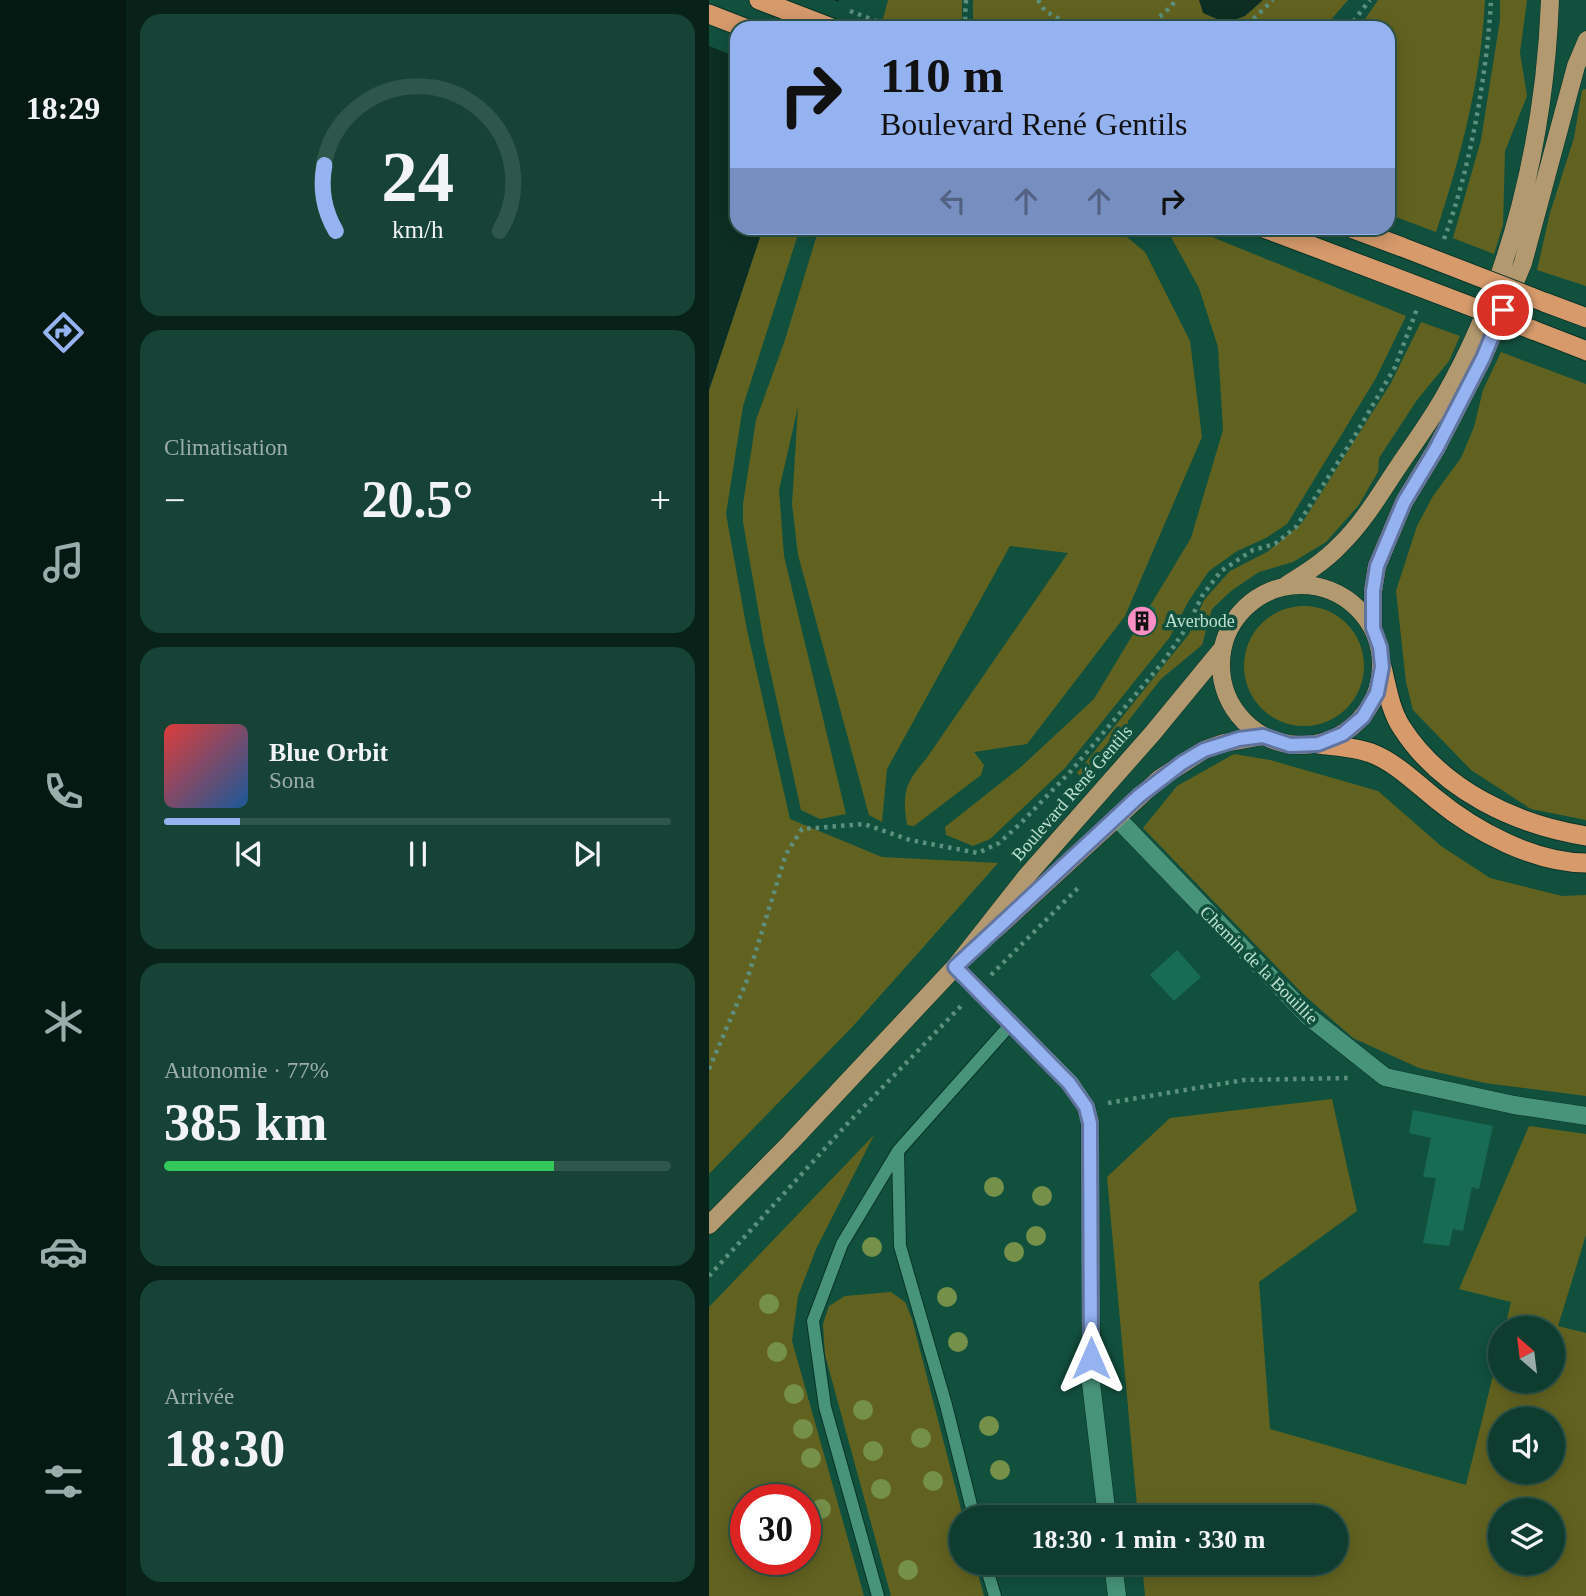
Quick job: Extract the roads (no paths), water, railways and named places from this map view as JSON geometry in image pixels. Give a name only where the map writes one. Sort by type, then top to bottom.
[{"type":"highway","points":[[759,0],[814,21]]},
{"type":"highway","points":[[709,15],[730,23]]},
{"type":"highway","points":[[1283,235],[1586,351]]},
{"type":"highway","points":[[1370,235],[1586,318]]},
{"type":"highway","points":[[1544,302],[1586,312]]},
{"type":"highway","points":[[1382,667],[1391,706],[1402,727],[1424,755],[1453,782],[1485,803],[1515,817],[1553,830],[1586,836]]},
{"type":"highway","points":[[1318,744],[1372,754],[1389,763],[1440,802],[1493,837],[1547,857],[1586,863]]},
{"type":"main road","points":[[1285,586],[1302,584],[1336,592],[1351,601],[1373,628],[1380,647],[1382,667],[1377,693],[1363,717],[1343,734],[1318,744],[1290,745],[1263,736],[1249,727],[1228,700],[1221,675],[1222,649],[1230,627],[1244,608],[1263,594],[1285,586],[1316,567],[1362,520],[1444,398],[1469,349],[1509,249],[1534,144],[1548,46],[1550,0]]},
{"type":"main road","points":[[1373,628],[1373,591],[1377,566],[1404,502],[1436,449],[1483,358],[1523,263],[1576,66],[1586,40]]},
{"type":"main road","name":"Boulevard René Gentils","points":[[955,967],[1025,878],[1222,649]]},
{"type":"main road","name":"Boulevard René Gentils","points":[[709,1225],[955,967],[1159,779],[1204,750],[1232,741],[1263,736]]},
{"type":"street","name":"Chemin de la Bouillie","points":[[1116,817],[1308,1016],[1385,1077],[1514,1105],[1586,1116]]},
{"type":"street","points":[[955,967],[1069,1083],[1086,1107],[1090,1123],[1091,1383],[1106,1505]]},
{"type":"street","points":[[1114,1575],[1117,1596]]},
{"type":"lane","points":[[878,1596],[825,1407],[813,1321],[842,1244],[898,1151],[1011,1024]]},
{"type":"lane","points":[[898,1151],[900,1246],[946,1405],[971,1505]]},
{"type":"lane","points":[[989,1575],[995,1596]]},
{"type":"place","name":"Averbode","points":[[1142,621]]}]
